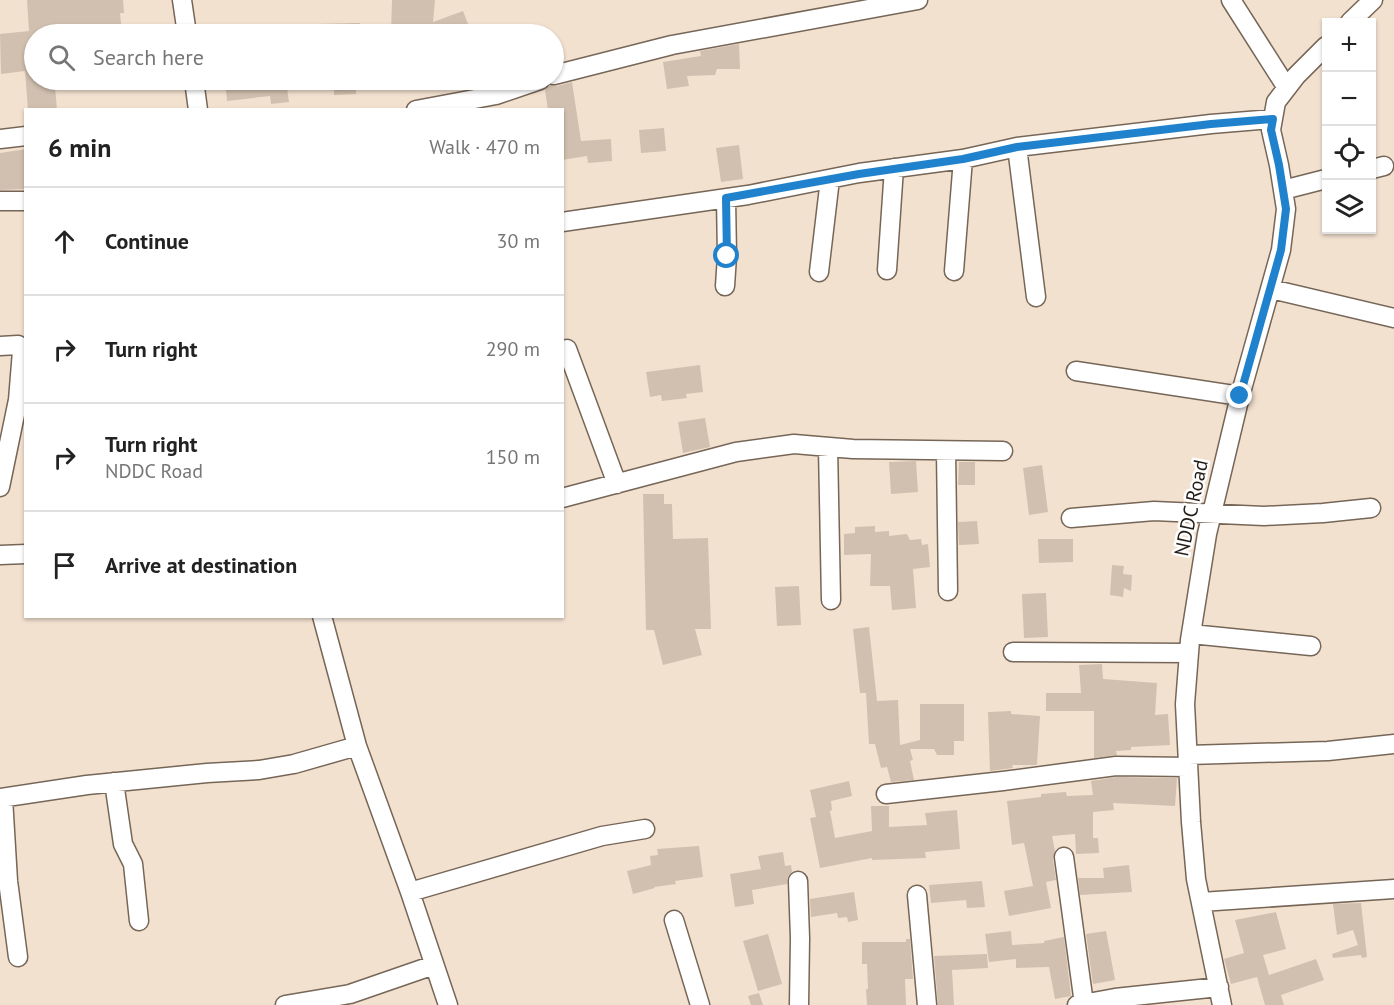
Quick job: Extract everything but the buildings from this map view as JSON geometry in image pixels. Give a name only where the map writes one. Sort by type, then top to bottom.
[{"type":"street","points":[[182,0],[186,24]]},
{"type":"street","points":[[564,72],[672,45],[918,0]]},
{"type":"street","points":[[1231,0],[1287,88]]},
{"type":"street","points":[[1354,18],[1373,0]]},
{"type":"street","name":"NDDC Road","points":[[1220,996],[1196,879],[1185,704],[1191,634],[1212,514],[1240,396],[1281,250],[1286,209],[1271,130],[1276,102],[1296,76],[1322,50]]},
{"type":"street","points":[[195,90],[198,108]]},
{"type":"street","points":[[427,108],[496,95],[511,90]]},
{"type":"street","points":[[564,222],[726,198],[894,168],[963,159],[1017,147],[1273,119]]},
{"type":"street","points":[[0,140],[24,136]]},
{"type":"street","points":[[1017,147],[1036,297]]},
{"type":"street","points":[[954,271],[963,159]]},
{"type":"street","points":[[887,270],[894,168]]},
{"type":"street","points":[[819,272],[830,179]]},
{"type":"street","points":[[1283,190],[1322,180]]},
{"type":"street","points":[[725,286],[726,198]]},
{"type":"street","points":[[0,201],[24,201]]},
{"type":"street","points":[[1270,289],[1394,318]]},
{"type":"street","points":[[0,346],[18,345],[22,351],[18,400],[5,436],[0,487]]},
{"type":"street","points":[[567,349],[617,484]]},
{"type":"street","points":[[1076,371],[1240,396]]},
{"type":"street","points":[[564,497],[736,452],[794,444],[853,449],[1003,451]]},
{"type":"street","points":[[828,447],[831,600]]},
{"type":"street","points":[[946,451],[948,591]]},
{"type":"street","points":[[1071,518],[1154,511],[1264,516],[1371,508]]},
{"type":"street","points":[[0,555],[24,554]]},
{"type":"street","points":[[323,618],[357,746],[448,1005]]},
{"type":"street","points":[[1191,634],[1311,646]]},
{"type":"street","points":[[1013,652],[1189,653]]},
{"type":"street","points":[[886,794],[1116,766],[1394,744]]},
{"type":"street","points":[[18,957],[8,881],[2,798],[114,782],[259,770],[294,764],[357,746]]},
{"type":"street","points":[[114,782],[123,844],[133,864],[139,921]]},
{"type":"street","points":[[410,892],[602,836],[645,829]]},
{"type":"street","points":[[1064,857],[1081,1004],[1115,998],[1220,996]]},
{"type":"street","points":[[798,882],[801,938],[800,1005]]},
{"type":"street","points":[[1201,902],[1394,889]]},
{"type":"street","points":[[917,895],[927,1005]]},
{"type":"street","points":[[674,920],[700,1005]]},
{"type":"street","points":[[285,1005],[350,994],[435,965]]},
{"type":"route","points":[[727,256],[726,198],[859,174],[963,159],[1017,147],[1273,119],[1271,130],[1286,209],[1281,250],[1240,396]]}]
